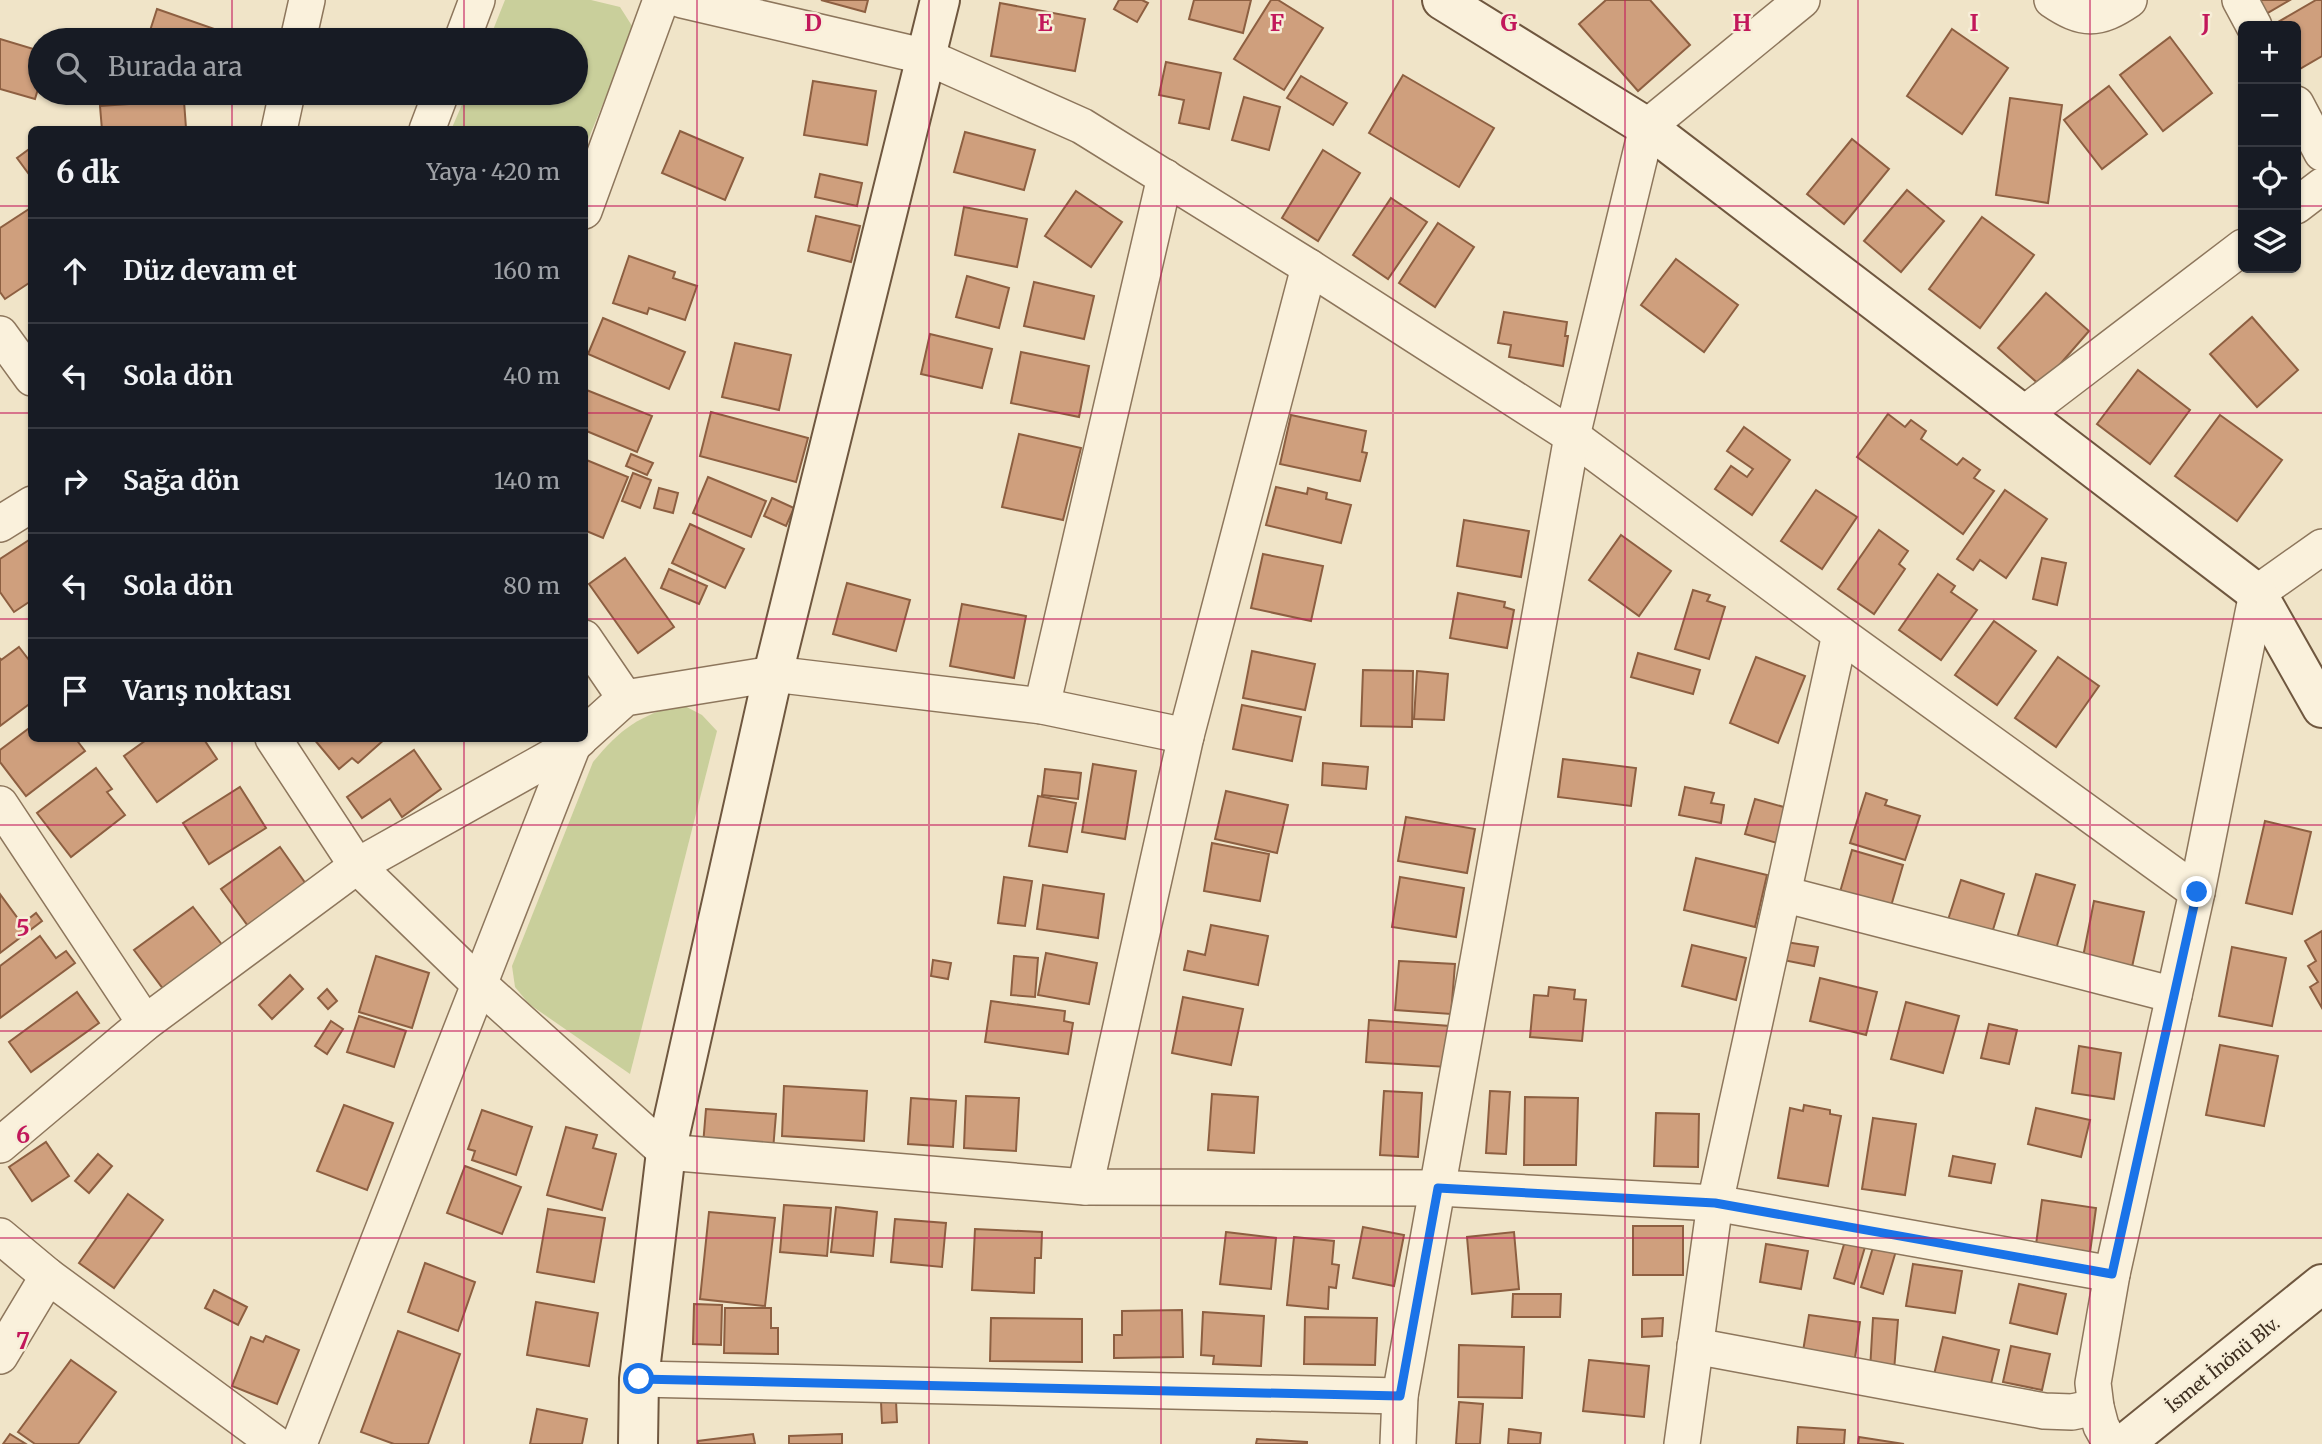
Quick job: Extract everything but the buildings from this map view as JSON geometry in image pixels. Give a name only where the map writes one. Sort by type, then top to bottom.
[{"type":"street","points":[[301,28],[307,0]]},
{"type":"street","points":[[466,28],[477,0]]},
{"type":"street","points":[[588,200],[661,0]]},
{"type":"street","points":[[682,0],[926,57],[1082,126],[1309,267],[1572,436],[2197,892]]},
{"type":"street","points":[[638,1444],[639,1379],[666,1152],[773,674],[940,0]]},
{"type":"street","points":[[1442,0],[1647,127],[2257,593],[2322,708]]},
{"type":"street","points":[[1398,1444],[1400,1396],[1572,436],[1647,127],[1802,0]]},
{"type":"street","points":[[2052,0],[2076,14],[2091,17],[2103,15],[2129,0]]},
{"type":"street","points":[[2239,0],[2251,21]]},
{"type":"street","points":[[280,126],[284,105]]},
{"type":"street","points":[[429,126],[436,105]]},
{"type":"street","points":[[2301,113],[2322,153]]},
{"type":"street","points":[[1042,706],[1165,177]]},
{"type":"street","points":[[2301,202],[2322,186]]},
{"type":"street","points":[[2024,415],[2238,251]]},
{"type":"street","points":[[1085,1187],[1186,736],[1309,267]]},
{"type":"street","points":[[0,334],[28,372]]},
{"type":"street","points":[[0,524],[28,506]]},
{"type":"street","points":[[2111,1444],[2101,1426],[2093,1383],[2112,1274],[2197,892],[2257,593],[2322,547]]},
{"type":"street","points":[[1682,1444],[1715,1203],[1840,634]]},
{"type":"street","points":[[588,644],[625,698]]},
{"type":"street","points":[[588,732],[625,698],[773,674],[1042,706],[1186,736]]},
{"type":"street","points":[[276,742],[357,866],[480,985],[666,1152],[1085,1187],[1438,1188],[1715,1203],[2112,1274]]},
{"type":"street","points":[[0,1145],[145,1023],[357,866],[575,742]]},
{"type":"street","points":[[299,1444],[578,742]]},
{"type":"street","points":[[0,804],[145,1023]]},
{"type":"street","points":[[1783,894],[2174,995]]},
{"type":"street","points":[[0,1236],[48,1276],[276,1444]]},
{"type":"street","points":[[0,1356],[48,1276]]},
{"type":"street","name":"İsmet İnönü Blv.","points":[[2143,1438],[2322,1284]]},
{"type":"street","points":[[1695,1346],[2044,1411],[2072,1412],[2096,1407]]},
{"type":"street","points":[[639,1379],[1400,1396]]},
{"type":"green space","points":[[505,0],[591,0],[620,7],[634,29],[588,140],[588,126],[453,126],[462,105],[588,105],[588,28],[494,28]]},
{"type":"green space","points":[[681,704],[702,715],[717,731],[630,1074],[529,1004],[515,987],[512,966],[593,762],[613,740],[632,725],[653,713]]},
{"type":"route","points":[[639,1379],[1400,1396],[1438,1188],[1715,1203],[2112,1274],[2197,892]]}]
